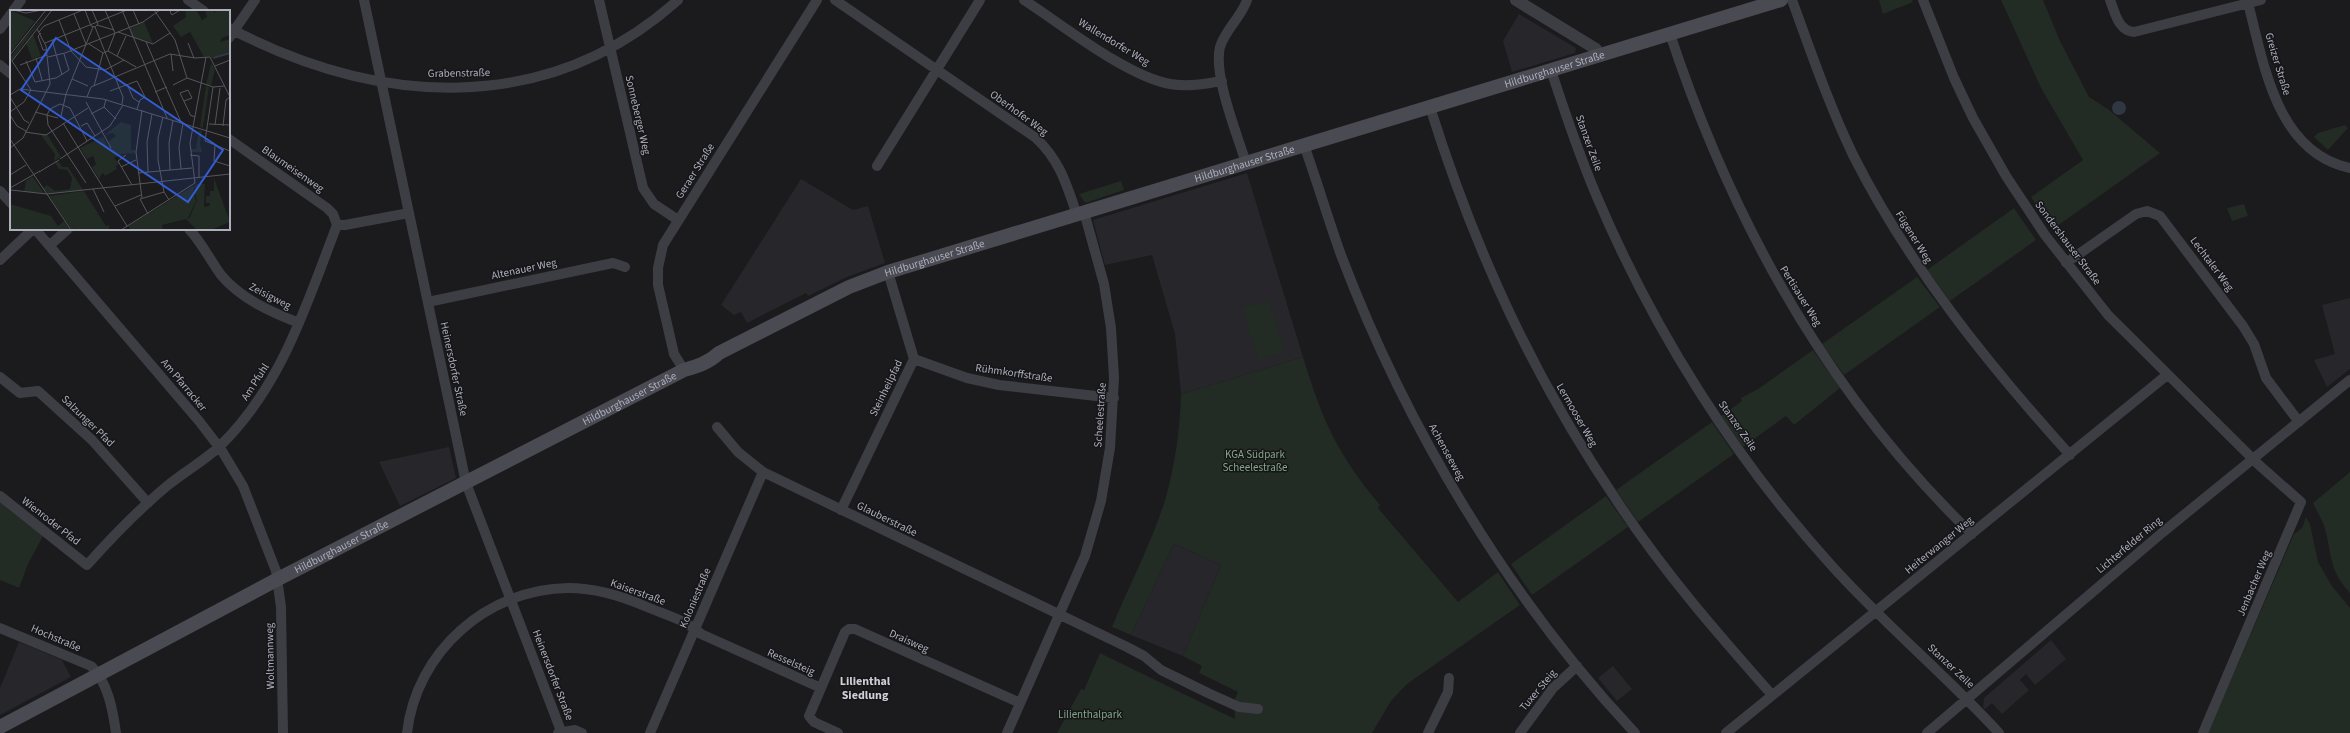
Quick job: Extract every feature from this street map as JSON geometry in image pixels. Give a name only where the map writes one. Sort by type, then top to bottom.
[{"type":"main road","name":"Hildburghauser Straße","points":[[0,727],[278,579],[684,370],[700,366],[711,360],[718,353],[849,286],[888,272],[1670,34],[1764,2],[1781,0]]},
{"type":"street","points":[[14,10],[20,0]]},
{"type":"street","points":[[188,0],[203,10]]},
{"type":"street","points":[[231,32],[255,0]]},
{"type":"street","name":"Heinersdorfer Straße","points":[[364,0],[466,483],[560,732]]},
{"type":"street","name":"Sonneberger Weg","points":[[599,0],[643,188],[654,204],[678,220]]},
{"type":"street","name":"Grabenstraße","points":[[231,32],[321,66],[381,83],[431,87],[476,87],[526,81],[574,66],[610,48],[663,13],[678,0]]},
{"type":"street","name":"Geraer Straße","points":[[684,370],[674,354],[658,284],[658,268],[663,245],[817,0]]},
{"type":"street","name":"Oberhofer Weg","points":[[835,0],[1036,138],[1044,145],[1062,170],[1081,214]]},
{"type":"street","points":[[877,166],[935,70],[980,0]]},
{"type":"street","name":"Wallendorfer Weg","points":[[1024,0],[1142,74],[1170,84],[1197,85],[1222,81]]},
{"type":"street","points":[[1246,163],[1222,81],[1219,65],[1221,46],[1248,0]]},
{"type":"street","points":[[1516,0],[1596,49],[1598,55]]},
{"type":"street","name":"Fügener Weg","points":[[1792,0],[1826,92],[1846,140],[1872,190],[1909,253],[1945,305],[2004,379],[2070,454]]},
{"type":"street","name":"Sondershauser Straße","points":[[1923,0],[1954,78],[1976,122],[2006,176],[2066,263],[2108,315],[2167,375],[2254,459]]},
{"type":"street","points":[[2110,0],[2122,28],[2131,32],[2261,0]]},
{"type":"street","name":"Greizer Straße","points":[[2248,3],[2271,89],[2287,122],[2298,137],[2312,150],[2335,164],[2350,168]]},
{"type":"street","points":[[0,29],[10,15]]},
{"type":"street","name":"Pertisauer Weg","points":[[1670,34],[1700,122],[1747,226],[1776,280],[1832,368],[1864,412],[1911,470],[1972,534]]},
{"type":"street","points":[[0,65],[10,73]]},
{"type":"street","name":"Stanzer Zeile","points":[[1551,70],[1597,197],[1650,307],[1681,362],[1728,436],[1766,487],[1816,549],[1875,613],[1968,698],[1999,733]]},
{"type":"street","name":"Lermooser Weg","points":[[1430,107],[1475,238],[1517,331],[1561,412],[1619,506],[1694,605],[1772,695]]},
{"type":"street","name":"Blaumeisenweg","points":[[230,140],[327,208],[333,214],[337,225]]},
{"type":"street","name":"Achenseeweg","points":[[1304,145],[1345,263],[1377,339],[1418,424],[1459,496],[1504,568],[1577,666],[1635,733]]},
{"type":"street","points":[[0,191],[10,202]]},
{"type":"street","name":"Lechtaler Weg","points":[[2066,263],[2136,214],[2147,211],[2160,216],[2243,326],[2256,348],[2266,378],[2299,422]]},
{"type":"street","points":[[337,225],[345,225],[409,213]]},
{"type":"street","name":"Scheelestraße","points":[[1007,733],[1084,556],[1101,501],[1110,448],[1114,398],[1111,335],[1107,298],[1081,214]]},
{"type":"street","name":"Am Pfuhl","points":[[87,565],[148,502],[219,447],[242,422],[264,392],[283,360],[337,225]]},
{"type":"street","points":[[0,260],[33,230]]},
{"type":"street","name":"Am Pfarracker","points":[[35,230],[50,245],[219,447],[243,486],[278,579]]},
{"type":"street","points":[[50,245],[67,230]]},
{"type":"street","name":"Zeisigweg","points":[[190,230],[222,275],[240,294],[272,312],[299,323]]},
{"type":"street","name":"Altenauer Weg","points":[[428,302],[613,263],[625,267]]},
{"type":"street","name":"Steinheilpfad","points":[[841,510],[914,359],[888,272]]},
{"type":"street","name":"Rühmkorffstraße","points":[[914,359],[967,378],[999,385],[1114,398]]},
{"type":"street","name":"Heiterwanger Weg","points":[[1726,733],[2167,375]]},
{"type":"street","name":"Salzunger Pfad","points":[[0,377],[20,393],[38,391],[92,440],[148,502]]},
{"type":"street","name":"Lichterfelder Ring","points":[[1927,733],[2163,532],[2350,380]]},
{"type":"street","name":"Glauberstraße","points":[[717,427],[738,452],[763,472],[1059,615]]},
{"type":"street","name":"Jenbacher Weg","points":[[2203,733],[2301,502],[2254,459]]},
{"type":"street","name":"Koloniestraße","points":[[650,733],[694,628],[763,472]]},
{"type":"street","name":"Wienroder Pfad","points":[[0,496],[87,565]]},
{"type":"street","name":"Woltmannweg","points":[[278,579],[281,607],[283,733]]},
{"type":"street","name":"Kaiserstraße","points":[[407,733],[410,714],[420,683],[444,646],[470,622],[494,607],[511,599],[550,589],[568,588],[599,590],[642,605],[688,624],[694,628]]},
{"type":"street","points":[[1059,615],[1144,656],[1161,670],[1208,693],[1239,707],[1258,709]]},
{"type":"street","name":"Hochstraße","points":[[0,628],[91,666],[100,674]]},
{"type":"street","name":"Resselsteig","points":[[694,628],[701,634],[821,688],[810,719],[838,733]]},
{"type":"street","name":"Draisweg","points":[[821,688],[845,632],[849,629],[855,629],[1020,703]]},
{"type":"street","name":"Tuxer Steig","points":[[1520,733],[1553,688],[1577,666]]},
{"type":"street","points":[[100,674],[110,704],[116,733]]},
{"type":"street","points":[[1428,733],[1448,692],[1448,678]]},
{"type":"street","points":[[560,732],[575,730],[582,733]]},
{"type":"shaded area","points":[[1519,14],[1576,48],[1575,53],[1512,72],[1503,41]]},
{"type":"shaded area","points":[[2116,101],[2122,101],[2126,105],[2126,111],[2122,115],[2116,115],[2112,111],[2112,105]]},
{"type":"shaded area","points":[[1247,173],[1303,357],[1181,394],[1175,334],[1152,255],[1105,265],[1093,220]]},
{"type":"shaded area","points":[[801,179],[853,210],[868,206],[885,263],[847,277],[808,296],[806,293],[747,323],[741,312],[734,315],[721,305]]},
{"type":"shaded area","points":[[2350,298],[2350,369],[2327,387],[2314,360],[2335,354],[2322,305]]},
{"type":"shaded area","points":[[449,447],[456,478],[400,506],[379,462]]},
{"type":"shaded area","points":[[1174,544],[1221,565],[1183,656],[1131,635]]},
{"type":"shaded area","points":[[2051,640],[2066,659],[2035,685],[2026,674],[2020,680],[2029,690],[2002,714],[1992,703],[1985,709],[1983,707],[1984,698]]},
{"type":"shaded area","points":[[19,642],[62,660],[71,677],[0,715],[0,688]]},
{"type":"shaded area","points":[[1613,666],[1632,689],[1617,701],[1598,678]]},
{"type":"green space","points":[[1879,0],[1912,0],[1913,2],[1883,14]]},
{"type":"green space","points":[[2001,0],[2043,0],[2060,41],[2089,97],[2108,109],[2160,153],[2053,229],[2031,197],[2083,160],[2041,88]]},
{"type":"green space","points":[[2345,125],[2348,128],[2328,150],[2314,137],[2318,133]]},
{"type":"green space","points":[[1121,181],[1124,190],[1085,203],[1079,194]]},
{"type":"green space","points":[[2244,204],[2248,216],[2232,221],[2227,208]]},
{"type":"green space","points":[[2014,208],[2036,240],[1950,301],[1927,270]]},
{"type":"green space","points":[[1917,277],[1940,307],[1844,375],[1822,344]]},
{"type":"green space","points":[[1269,300],[1285,352],[1259,361],[1242,308]]},
{"type":"green space","points":[[1813,350],[1840,388],[1794,425],[1786,416],[1743,447],[1721,416],[1742,401],[1741,398],[1758,389]]},
{"type":"green space","points":[[1303,357],[1324,418],[1352,469],[1380,505],[1378,508],[1458,602],[1498,572],[1520,605],[1407,684],[1391,701],[1372,733],[1057,733],[1081,689],[1084,690],[1100,653],[1235,719],[1234,701],[1238,692],[1199,673],[1202,666],[1183,656],[1221,565],[1174,544],[1131,635],[1112,627],[1148,546],[1166,497],[1172,471],[1180,420],[1181,394]]},
{"type":"green space","points":[[1712,422],[1734,454],[1638,522],[1616,490]]},
{"type":"green space","points":[[2350,472],[2350,593],[2342,584],[2337,575],[2331,559],[2323,523],[2313,503]]},
{"type":"green space","points":[[1606,496],[1628,527],[1532,595],[1511,564]]},
{"type":"green space","points":[[0,502],[43,536],[28,564],[19,588],[0,580]]},
{"type":"green space","points":[[2306,517],[2310,524],[2318,562],[2332,586],[2350,608],[2350,733],[2208,733],[2294,534],[2302,528]]},
{"type":"district","name":"Lilienthal Siedlung","points":[[865,688]]},
{"type":"park label","name":"KGA Südpark Scheelestraße","points":[[1255,460]]},
{"type":"park label","name":"Lilienthalpark","points":[[1090,714]]}]
